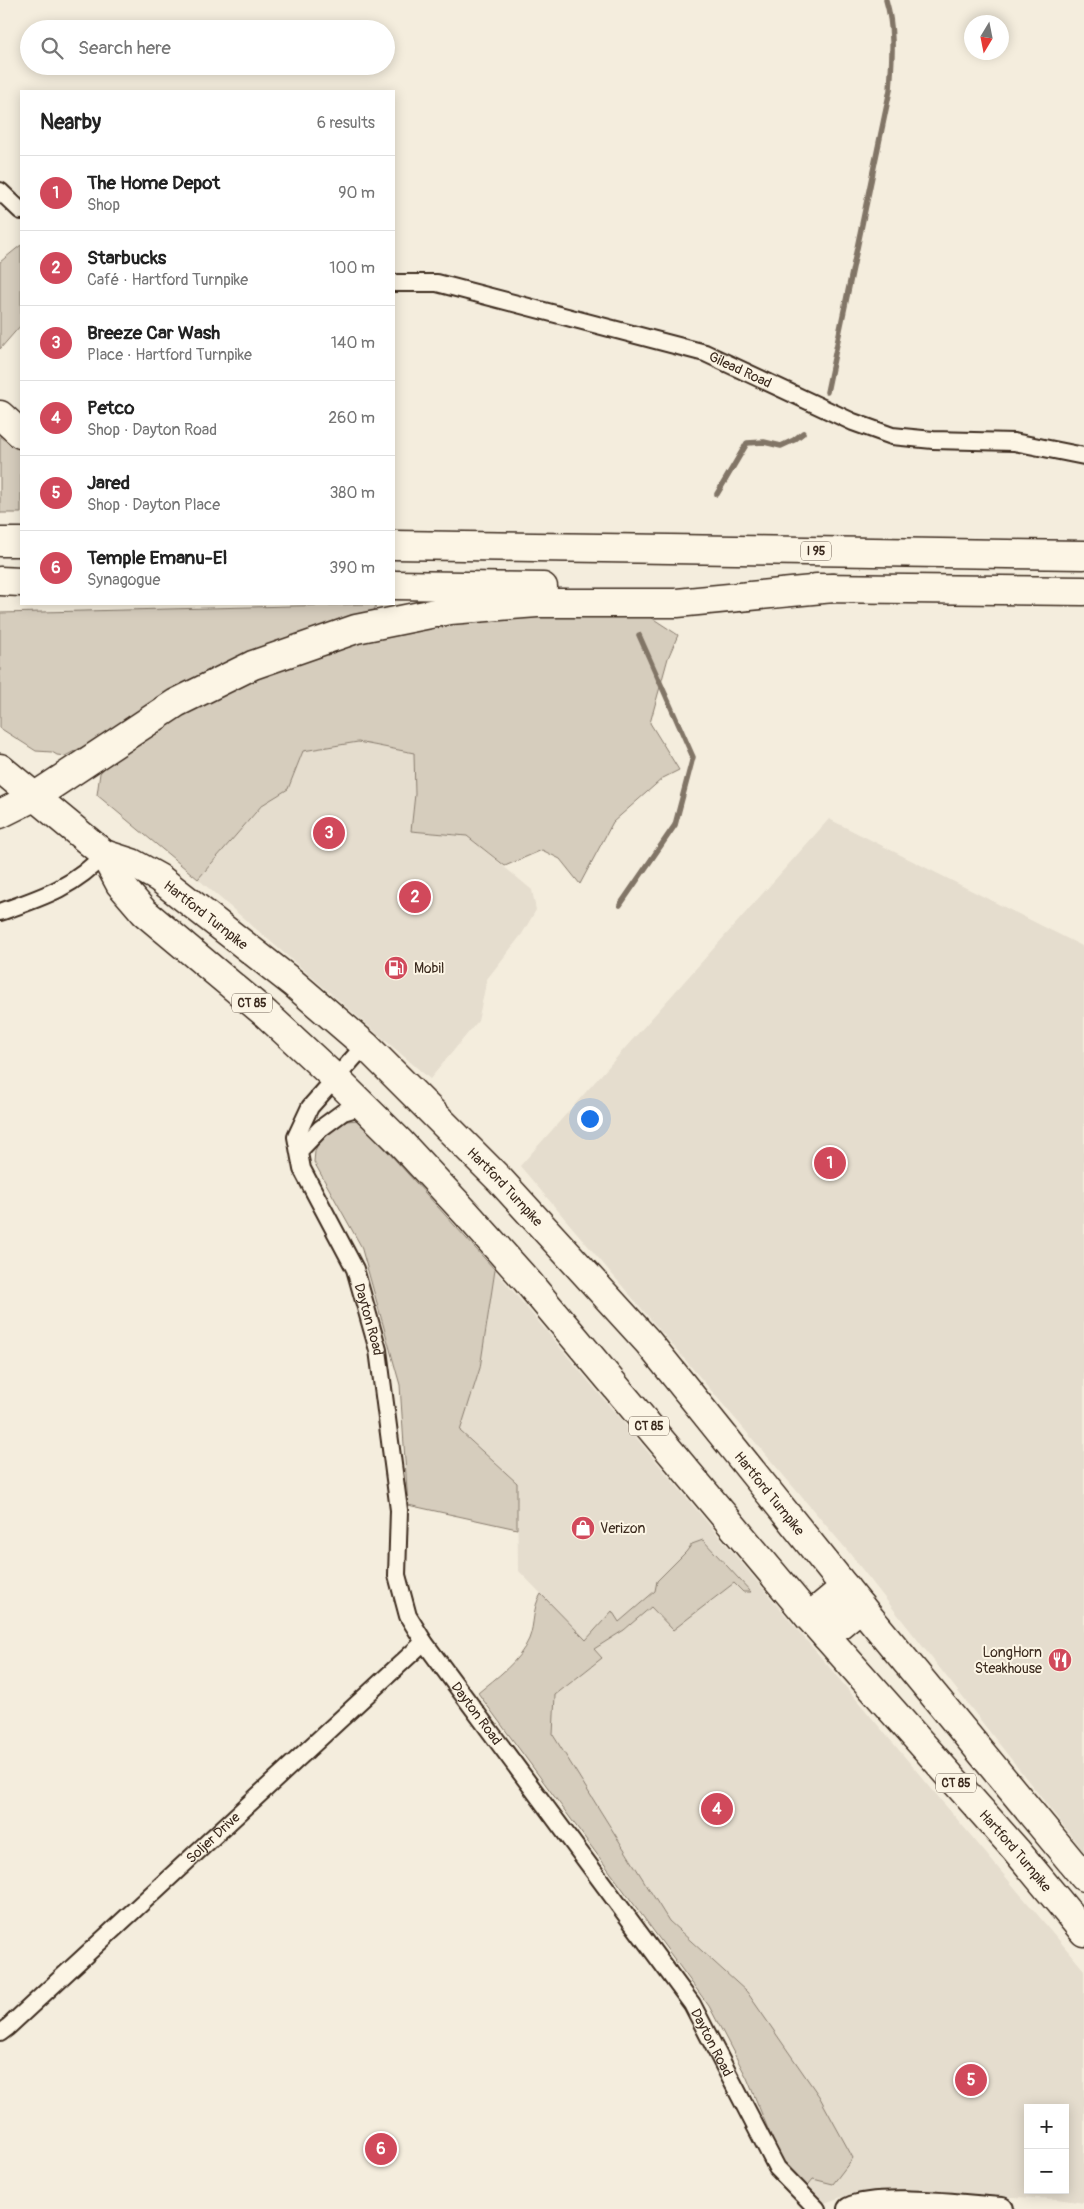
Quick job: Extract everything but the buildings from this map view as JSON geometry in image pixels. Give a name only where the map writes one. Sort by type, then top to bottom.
[{"type":"highway","points":[[0,416],[20,433]]},
{"type":"highway","points":[[395,532],[548,546]]},
{"type":"highway","points":[[0,542],[20,542]]},
{"type":"highway","name":"I 95","points":[[395,545],[1084,555]]},
{"type":"highway","points":[[0,581],[20,582]]},
{"type":"highway","points":[[395,585],[1084,591]]},
{"type":"highway","points":[[0,814],[34,797],[176,703],[253,665],[356,629],[450,610],[537,603],[677,603],[833,588]]},
{"type":"highway","name":"Hartford Turnpike","points":[[0,768],[104,854],[132,863],[166,883],[293,983],[364,1045],[500,1180],[648,1342],[853,1597],[1084,1877]]},
{"type":"highway","name":"Hartford Turnpike","points":[[104,854],[120,884],[144,912],[266,1014],[335,1078],[406,1149],[527,1281],[817,1626],[1016,1850],[1084,1932]]},
{"type":"highway","points":[[817,1626],[853,1597]]},
{"type":"street","points":[[0,191],[20,210]]},
{"type":"street","name":"Gilead Road","points":[[395,283],[437,283],[705,353],[853,422],[892,436],[932,440],[1014,442],[1084,456]]},
{"type":"street","points":[[0,912],[72,883],[86,873],[104,854]]},
{"type":"street","name":"Dayton Road","points":[[364,1045],[310,1107],[296,1137],[302,1169],[355,1269],[378,1350],[399,1510],[397,1575],[408,1616],[424,1642],[692,2004],[777,2168],[817,2209]]},
{"type":"street","points":[[299,1151],[320,1129],[343,1112],[363,1106]]},
{"type":"street","name":"Soljer Drive","points":[[0,2033],[424,1642]]},
{"type":"street","points":[[850,2209],[858,2205],[893,2202],[1002,2209]]},
{"type":"shaded area","points":[[20,246],[20,326],[0,349],[0,262]]},
{"type":"shaded area","points":[[0,431],[20,447],[20,513],[0,513]]},
{"type":"shaded area","points":[[376,605],[374,612],[316,629],[227,662],[163,696],[90,743],[65,756],[52,752],[36,751],[0,728],[0,613]]},
{"type":"shaded area","points":[[649,616],[678,635],[668,658],[650,723],[679,770],[663,778],[613,822],[580,884],[560,859],[542,850],[505,866],[467,836],[411,831],[415,794],[414,753],[358,742],[303,751],[288,789],[262,805],[198,879],[97,795],[100,773],[115,756],[184,714],[290,661],[377,636],[433,625],[498,618]]},
{"type":"shaded area","points":[[358,742],[414,753],[415,794],[411,831],[467,836],[532,890],[536,910],[522,934],[487,979],[478,1021],[430,1079],[198,879],[262,805],[288,789],[303,751]]},
{"type":"shaded area","points":[[829,819],[1084,947],[1084,1852],[847,1550],[520,1166]]},
{"type":"shaded area","points":[[359,1120],[495,1270],[480,1368],[460,1431],[517,1483],[517,1529],[408,1505],[400,1385],[361,1246],[314,1162],[315,1151],[320,1139],[347,1121]]},
{"type":"shaded area","points":[[495,1270],[1084,1970],[1084,2203],[1057,2199],[905,2192],[854,2193],[821,2204],[805,2189],[813,2179],[853,2158],[747,1992],[669,1921],[553,1735],[555,1695],[602,1658],[594,1649],[624,1630],[651,1607],[673,1629],[734,1583],[728,1568],[703,1540],[692,1544],[655,1591],[619,1622],[611,1612],[586,1640],[518,1570],[517,1483],[460,1431],[480,1368]]},
{"type":"shaded area","points":[[703,1540],[751,1592],[743,1592],[734,1583],[673,1630],[651,1607],[624,1630],[594,1649],[602,1658],[555,1695],[553,1735],[669,1921],[747,1992],[819,2096],[853,2158],[833,2184],[813,2179],[805,2189],[782,2163],[747,2078],[709,2006],[478,1693],[507,1669],[525,1647],[531,1633],[536,1605],[541,1594],[586,1640],[612,1611],[619,1622],[655,1591],[657,1581],[692,1544]]},
{"type":"waterway","points":[[827,392],[890,90],[892,34],[886,0]]},
{"type":"waterway","points":[[717,494],[747,443],[764,442],[781,446],[803,433]]},
{"type":"waterway","points":[[620,905],[675,825],[693,757],[639,635]]},
{"type":"place","name":"Breeze Car Wash","points":[[329,833]]},
{"type":"place","name":"Starbucks","points":[[415,897]]},
{"type":"place","name":"Mobil","points":[[396,968]]},
{"type":"place","name":"The Home Depot","points":[[830,1163]]},
{"type":"place","name":"Verizon","points":[[583,1528]]},
{"type":"place","name":"LongHorn Steakhouse","points":[[1060,1660]]},
{"type":"place","name":"Petco","points":[[717,1809]]},
{"type":"place","name":"Jared","points":[[971,2080]]},
{"type":"place","name":"Temple Emanu-El","points":[[381,2149]]}]
